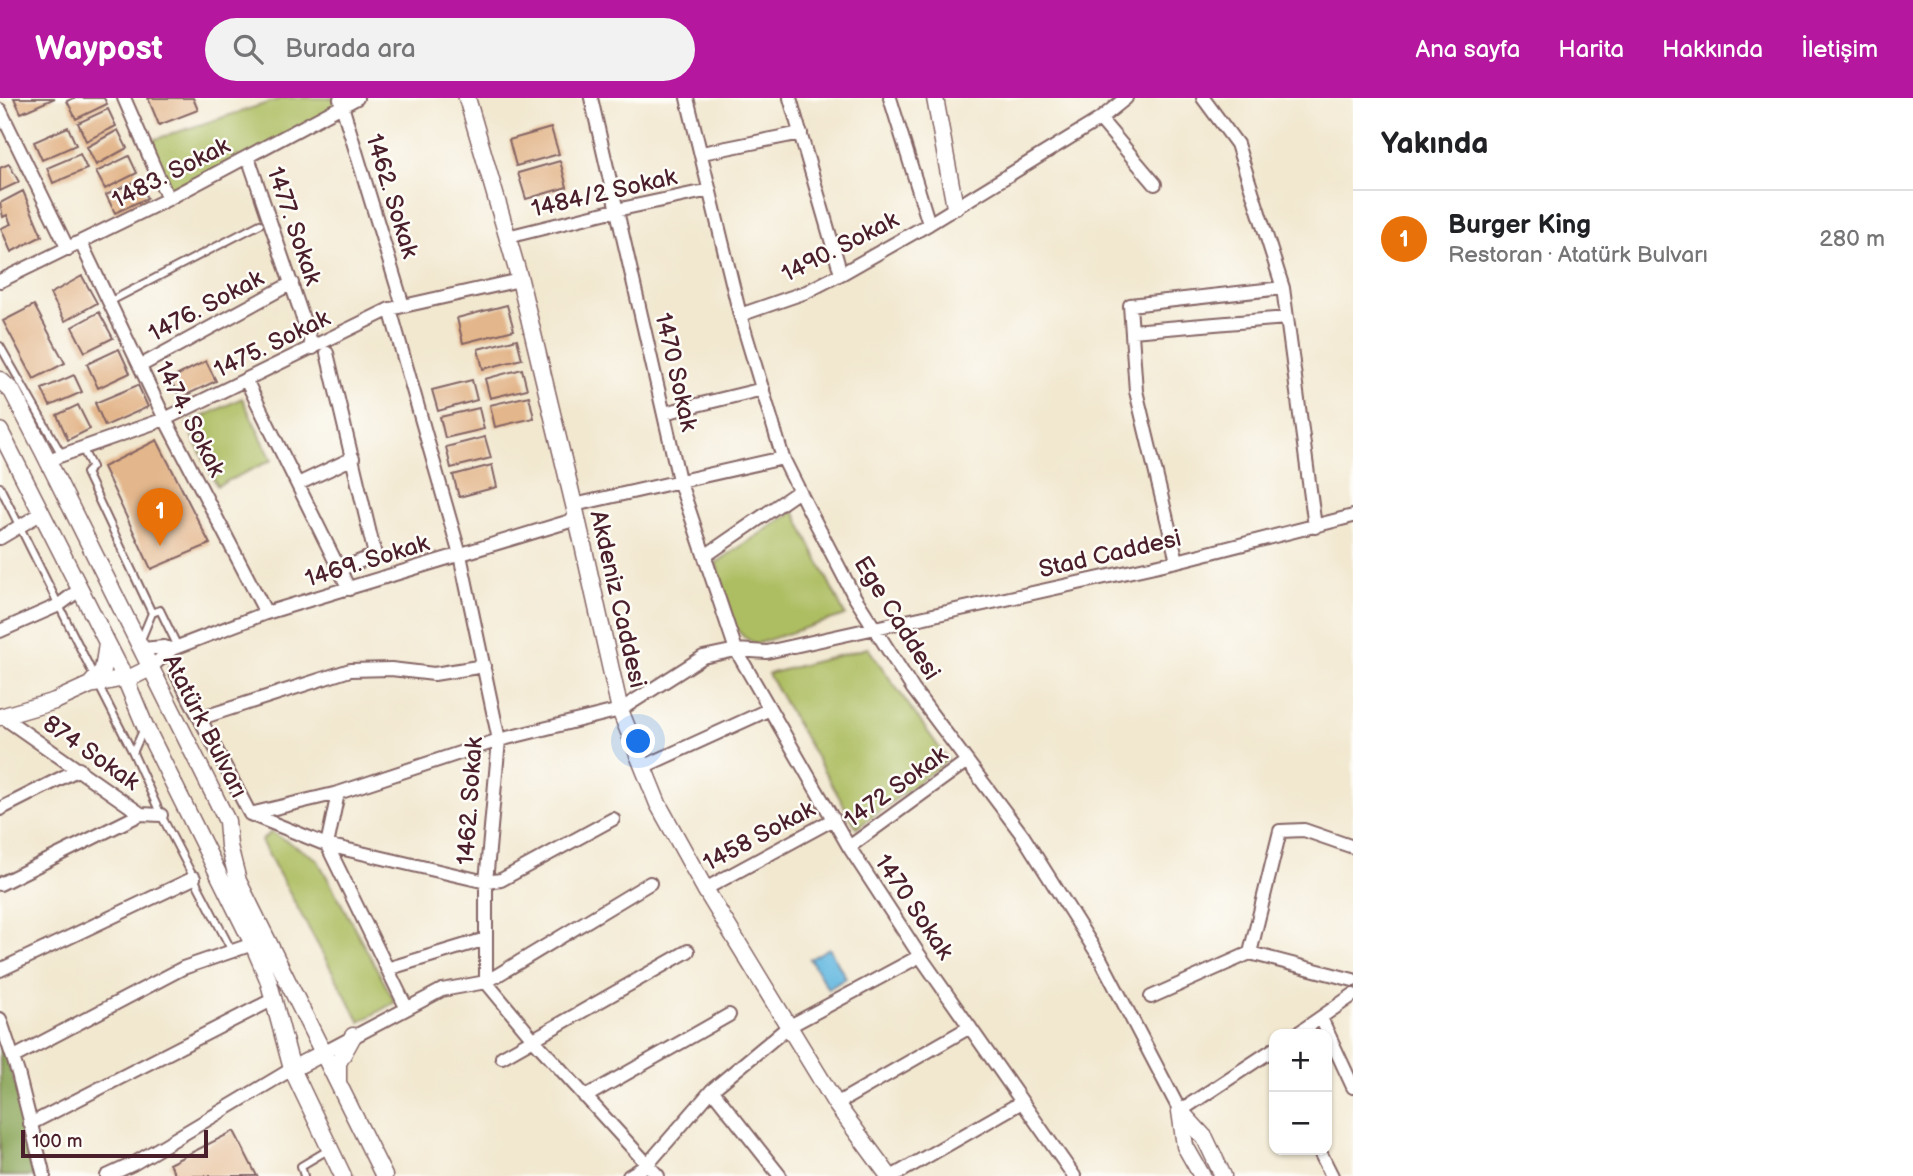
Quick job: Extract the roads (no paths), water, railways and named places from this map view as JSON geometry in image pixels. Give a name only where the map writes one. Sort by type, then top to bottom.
[{"type":"main road","name":"Akdeniz Caddesi","points":[[467,98],[520,280],[620,710],[658,804],[705,889],[836,1104],[891,1176]]},
{"type":"main road","points":[[935,98],[955,207]]},
{"type":"main road","name":"Atatürk Bulvarı","points":[[0,380],[12,391],[55,457],[150,668],[227,821],[229,846],[238,881],[384,1176]]},
{"type":"main road","name":"Atatürk Bulvarı","points":[[0,431],[107,641],[145,726],[253,944],[268,979],[292,1069],[343,1176]]},
{"type":"main road","points":[[94,683],[103,670],[107,641]]},
{"type":"main road","points":[[0,716],[55,701],[94,683],[125,678],[150,668]]},
{"type":"main road","points":[[338,1084],[338,1063],[353,1035]]},
{"type":"main road","points":[[292,1069],[323,1053]]},
{"type":"main road","name":"Ege Caddesi","points":[[1181,1111],[1185,1146],[1202,1176]]},
{"type":"main road","name":"Ege Caddesi","points":[[1181,1111],[1205,1138],[1223,1176]]},
{"type":"street","points":[[124,98],[167,199]]},
{"type":"street","name":"1483. Sokak","points":[[0,281],[81,243],[248,157],[341,102],[357,98]]},
{"type":"street","name":"1470 Sokak","points":[[592,98],[680,480],[736,650],[849,847],[920,956],[1071,1175]]},
{"type":"street","name":"Ege Caddesi","points":[[687,98],[740,315],[783,458],[799,491],[854,596],[913,690],[1023,836],[1093,947],[1181,1111]]},
{"type":"street","points":[[790,98],[841,274]]},
{"type":"street","points":[[890,98],[929,224]]},
{"type":"street","name":"1490. Sokak","points":[[740,315],[806,292],[841,274],[929,224],[1101,119],[1126,98]]},
{"type":"street","points":[[1202,98],[1237,144],[1283,288],[1314,527]]},
{"type":"street","name":"1462. Sokak","points":[[341,102],[403,306]]},
{"type":"street","points":[[0,110],[68,249]]},
{"type":"street","points":[[1101,119],[1155,184]]},
{"type":"street","points":[[702,153],[801,134]]},
{"type":"street","name":"1477. Sokak","points":[[248,157],[313,348]]},
{"type":"street","name":"1484/2 Sokak","points":[[507,237],[710,190]]},
{"type":"street","name":"1474. Sokak","points":[[81,243],[165,419],[266,613]]},
{"type":"street","name":"1475. Sokak","points":[[55,457],[165,419],[390,309],[520,280]]},
{"type":"street","name":"1476. Sokak","points":[[140,366],[292,283]]},
{"type":"street","points":[[1177,561],[1136,391],[1130,305],[1283,288]]},
{"type":"street","name":"1462. Sokak","points":[[390,309],[460,555],[499,740],[486,882],[486,982]]},
{"type":"street","points":[[1132,331],[1287,318]]},
{"type":"street","points":[[327,353],[375,555],[339,570]]},
{"type":"street","points":[[247,380],[349,589]]},
{"type":"street","points":[[664,413],[762,389]]},
{"type":"street","points":[[298,484],[353,458]]},
{"type":"street","name":"1469. Sokak","points":[[150,668],[175,648],[266,613],[460,555],[575,512],[680,480],[783,458]]},
{"type":"street","points":[[705,556],[799,491]]},
{"type":"street","points":[[0,538],[42,513]]},
{"type":"street","name":"Stad Caddesi","points":[[736,650],[767,652],[1177,561],[1353,516]]},
{"type":"street","points":[[0,631],[59,605],[79,590]]},
{"type":"street","name":"1469. Sokak","points":[[140,646],[175,648]]},
{"type":"street","points":[[250,814],[338,793],[499,740],[620,710],[703,657],[736,650]]},
{"type":"street","points":[[201,718],[350,670],[391,669],[434,674],[484,666]]},
{"type":"street","points":[[175,671],[250,814],[327,845],[486,882],[501,880],[613,819]]},
{"type":"street","points":[[643,767],[770,709]]},
{"type":"street","name":"874 Sokak","points":[[0,716],[141,814],[161,815]]},
{"type":"street","name":"1472 Sokak","points":[[849,847],[967,761]]},
{"type":"street","points":[[0,809],[79,769]]},
{"type":"street","points":[[338,793],[327,845],[406,1007]]},
{"type":"street","points":[[0,884],[141,814]]},
{"type":"street","name":"1458 Sokak","points":[[705,889],[834,819]]},
{"type":"street","points":[[1250,953],[1280,831],[1304,830],[1353,847]]},
{"type":"street","points":[[0,970],[194,878]]},
{"type":"street","points":[[323,1053],[442,990],[486,982],[650,883]]},
{"type":"street","points":[[387,969],[486,939]]},
{"type":"street","points":[[13,1057],[183,968],[253,944]]},
{"type":"street","points":[[502,1057],[688,951]]},
{"type":"street","points":[[1151,997],[1250,953],[1353,980]]},
{"type":"street","points":[[629,1176],[647,1166],[712,1090],[788,1027],[920,956]]},
{"type":"street","points":[[486,982],[534,1041],[658,1176]]},
{"type":"street","points":[[1304,1029],[1353,995]]},
{"type":"street","points":[[30,1124],[272,1000]]},
{"type":"street","points":[[585,1097],[729,1015]]},
{"type":"street","points":[[1321,1018],[1353,1087]]},
{"type":"street","points":[[0,1019],[13,1057],[44,1176]]},
{"type":"street","points":[[836,1104],[970,1027]]},
{"type":"street","points":[[1181,1111],[1269,1055]]},
{"type":"street","points":[[107,1176],[136,1170],[292,1069]]},
{"type":"street","points":[[712,1090],[780,1176]]},
{"type":"street","points":[[891,1176],[1022,1102]]},
{"type":"street","points":[[1322,1155],[1332,1176]]},
{"type":"lane","points":[[109,302],[260,224]]},
{"type":"lane","points":[[0,346],[55,457]]},
{"type":"lane","points":[[82,448],[92,467],[86,473],[160,610],[175,648]]},
{"type":"lane","points":[[0,486],[94,683],[133,752],[161,815],[232,951]]},
{"type":"lane","points":[[140,646],[160,610]]},
{"type":"lane","points":[[133,752],[145,726]]},
{"type":"lane","points":[[303,1175],[301,1166],[330,1149]]},
{"type":"water","points":[[829,948],[846,978],[828,989],[810,959]]},
{"type":"place","name":"Burger King","points":[[160,546]]}]
